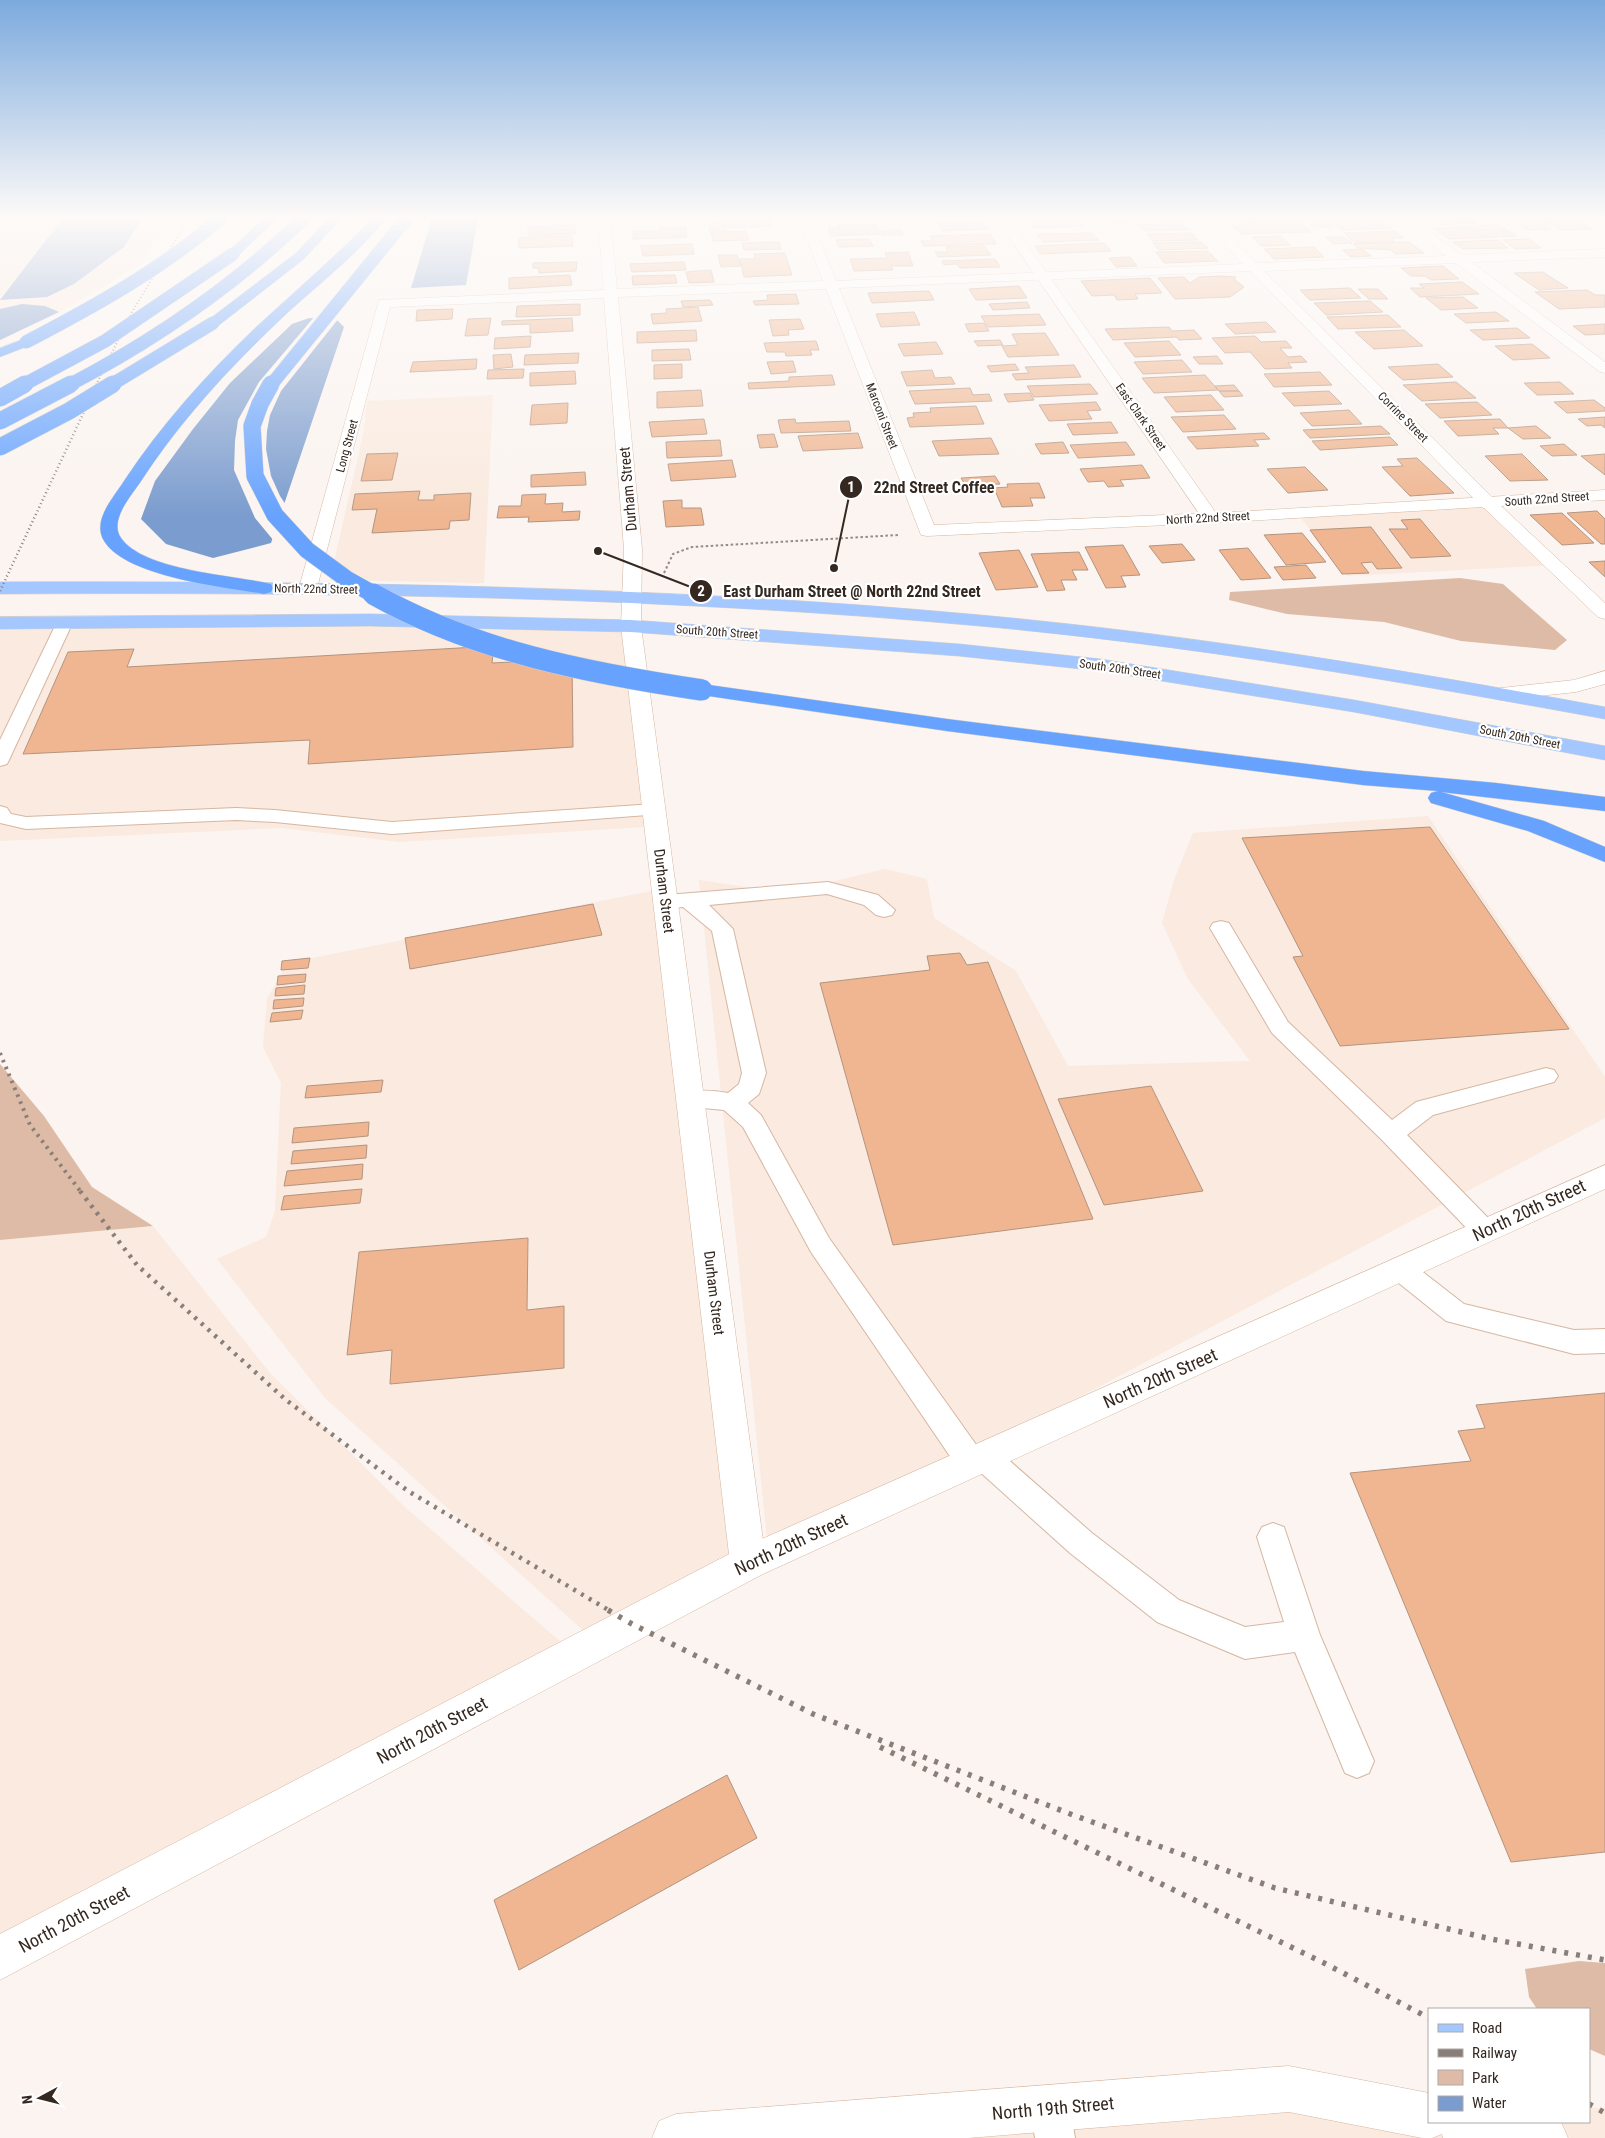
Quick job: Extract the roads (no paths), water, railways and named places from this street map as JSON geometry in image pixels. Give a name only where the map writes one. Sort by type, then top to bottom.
[{"type":"highway","points":[[0,353],[74,318]]},
{"type":"highway","points":[[0,398],[105,341],[139,318]]},
{"type":"highway","points":[[0,421],[94,372],[181,318]]},
{"type":"highway","points":[[0,447],[69,411],[220,318]]},
{"type":"highway","points":[[264,588],[169,570],[143,562],[120,548],[112,539],[110,521],[142,466],[190,404],[243,348],[275,318]]},
{"type":"highway","points":[[325,318],[275,378],[260,405],[251,432],[250,446],[255,475],[267,502],[293,537],[330,569],[375,596],[420,618],[479,641],[524,655],[612,675],[702,690],[947,725],[1362,778],[1476,788],[1605,804]]},
{"type":"highway","points":[[1362,778],[1536,826],[1605,855]]},
{"type":"main road","name":"North 22nd Street","points":[[0,588],[308,588],[632,598]]},
{"type":"main road","name":"South 20th Street","points":[[632,598],[892,613],[1024,626],[1200,648],[1501,694],[1605,713]]},
{"type":"main road","points":[[0,623],[64,624],[370,620],[631,626]]},
{"type":"main road","name":"South 20th Street","points":[[631,626],[959,650],[1127,670],[1354,706],[1605,753]]},
{"type":"main road","points":[[1127,670],[1213,666],[1355,689],[1605,734]]},
{"type":"street","name":"Long Street","points":[[308,588],[380,318]]},
{"type":"street","name":"Durham Street","points":[[612,318],[633,549],[631,626],[654,810],[676,901],[690,1100],[748,1563]]},
{"type":"street","name":"Marconi Street","points":[[844,318],[927,531]]},
{"type":"street","name":"East Clark Street","points":[[1071,318],[1211,518]]},
{"type":"street","name":"Corrine Street","points":[[1304,318],[1489,504],[1605,613]]},
{"type":"street","points":[[1536,318],[1605,370]]},
{"type":"street","name":"South 22nd Street","points":[[1489,504],[1605,495]]},
{"type":"street","name":"North 22nd Street","points":[[927,531],[1489,504]]},
{"type":"street","points":[[1501,694],[1576,686],[1605,676]]},
{"type":"street","name":"North 20th Street","points":[[0,1958],[748,1563],[1605,1176]]},
{"type":"street","name":"North 19th Street","points":[[676,2138],[1052,2123],[1289,2089],[1428,2116]]},
{"type":"street","points":[[1465,2123],[1544,2138]]},
{"type":"lane","points":[[0,760],[64,624]]},
{"type":"lane","points":[[0,812],[3,818],[26,823],[236,814],[286,816],[371,828],[392,828],[654,810]]},
{"type":"lane","points":[[676,901],[828,888],[871,900],[884,910]]},
{"type":"lane","points":[[676,901],[700,908],[722,929],[754,1073],[750,1088],[732,1103]]},
{"type":"lane","points":[[1221,928],[1280,1027],[1391,1134],[1486,1230]]},
{"type":"lane","points":[[1391,1134],[1425,1108],[1546,1076]]},
{"type":"lane","points":[[690,1100],[714,1099],[732,1103],[752,1121],[820,1245],[978,1460],[1168,1611],[1245,1643],[1304,1636]]},
{"type":"lane","points":[[1400,1269],[1456,1313],[1574,1342],[1605,1341]]},
{"type":"lane","points":[[1273,1537],[1304,1636],[1357,1761]]},
{"type":"water","points":[[0,318],[47,318],[0,340]]},
{"type":"water","points":[[309,318],[336,319],[344,327],[271,543],[213,558],[166,544],[141,519],[155,481],[230,383],[292,324]]},
{"type":"railway","points":[[96,385],[129,318]]},
{"type":"railway","points":[[0,591],[97,384]]},
{"type":"railway","points":[[0,1053],[30,1125],[81,1192]]},
{"type":"railway","points":[[80,1191],[137,1265],[286,1400],[408,1491],[610,1611]]},
{"type":"railway","points":[[608,1610],[632,1624],[813,1714],[1073,1815],[1275,1888],[1491,1939],[1605,1960]]},
{"type":"railway","points":[[880,1747],[1326,1964],[1428,2017]]},
{"type":"railway","points":[[1590,2105],[1605,2113]]},
{"type":"place","name":"East Durham Street @ North 22nd Street","points":[[598,551]]},
{"type":"place","name":"22nd Street Coffee","points":[[834,568]]}]
